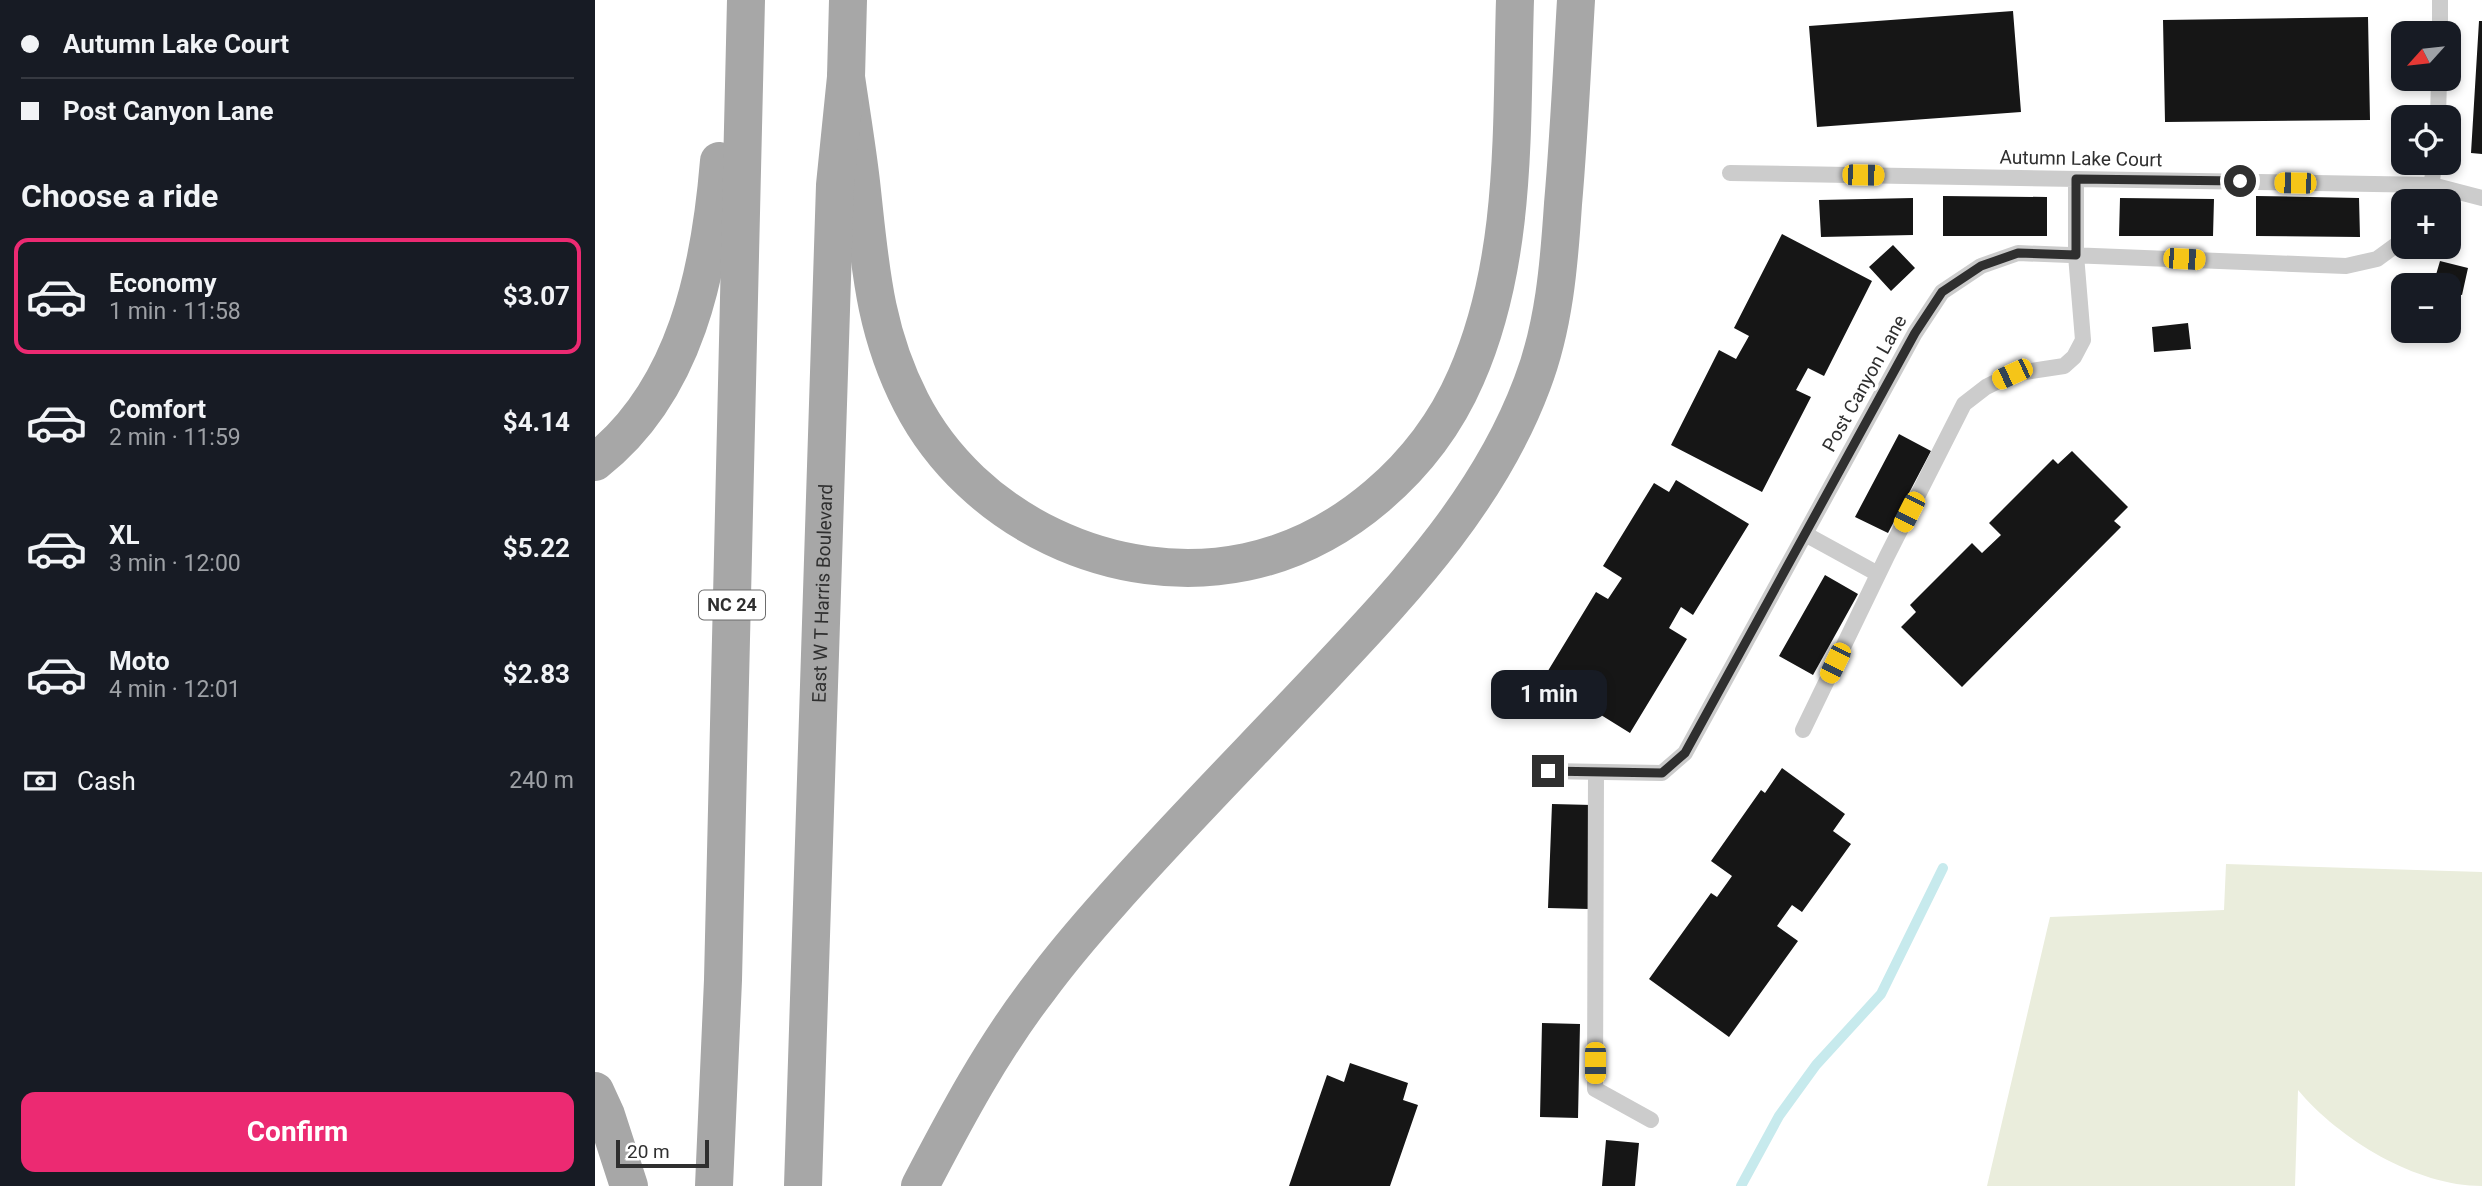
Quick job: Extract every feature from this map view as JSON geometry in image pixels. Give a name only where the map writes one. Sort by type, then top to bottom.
[{"type":"main road","name":"East W T Harris Boulevard","points":[[803,1186],[834,199],[846,77],[848,0]]},
{"type":"main road","points":[[1501,0],[1514,42]]},
{"type":"main road","points":[[846,77],[878,317],[912,403],[938,443],[967,477],[1001,507],[1043,533],[1079,549],[1115,560],[1163,567],[1202,567],[1246,562],[1286,550],[1315,537],[1385,491],[1417,455],[1444,418],[1465,380],[1489,317],[1501,252],[1511,166],[1515,0]]},
{"type":"main road","points":[[920,1186],[957,1114],[1039,987],[1112,900],[1403,590],[1480,489],[1512,432],[1533,381],[1551,321],[1560,245],[1576,0]]},
{"type":"main road","points":[[595,462],[628,430],[656,392],[678,355],[691,318],[705,270],[716,206],[726,70],[746,12]]},
{"type":"main road","name":"NC 24","points":[[715,1186],[723,979],[746,12]]},
{"type":"main road","points":[[595,1091],[606,1115],[629,1186]]},
{"type":"lane","points":[[2439,21],[2440,0]]},
{"type":"lane","name":"Autumn Lake Court","points":[[1730,173],[2076,179],[2391,191]]},
{"type":"lane","points":[[1803,730],[1964,404],[1986,387],[2012,374],[2064,366],[2074,357],[2083,340],[2076,255],[2076,179]]},
{"type":"lane","name":"Autumn Lake Court","points":[[2461,196],[2482,198]]},
{"type":"lane","name":"Post Canyon Lane","points":[[1548,771],[1662,773],[1685,753],[1915,333],[1942,292],[1981,266],[2018,253],[2346,266],[2377,259],[2391,249]]},
{"type":"lane","points":[[1805,534],[1878,574]]},
{"type":"lane","points":[[1596,772],[1595,1089],[1651,1120]]},
{"type":"green space","points":[[2226,864],[2482,872],[2482,1186],[2431,1178],[2381,1156],[2335,1126],[2298,1090],[2295,1186],[1987,1186],[2050,917],[2224,910]]},
{"type":"building","points":[[2013,11],[2021,112],[1817,127],[1809,26]]},
{"type":"building","points":[[2368,17],[2370,120],[2165,122],[2163,20]]},
{"type":"building","points":[[2479,21],[2482,21],[2482,154],[2471,153]]},
{"type":"building","points":[[1943,196],[2047,197],[2047,236],[1943,236]]},
{"type":"building","points":[[2256,196],[2359,198],[2360,237],[2256,236]]},
{"type":"building","points":[[1913,198],[1913,235],[1821,237],[1819,200]]},
{"type":"building","points":[[2120,198],[2214,199],[2213,236],[2119,236]]},
{"type":"building","points":[[1782,234],[1872,281],[1824,376],[1808,368],[1796,390],[1811,397],[1762,492],[1671,445],[1719,350],[1736,359],[1749,336],[1734,328]]},
{"type":"building","points":[[1893,245],[1915,268],[1891,291],[1869,267]]},
{"type":"building","points":[[2440,261],[2468,268],[2462,295],[2461,273],[2436,273]]},
{"type":"building","points":[[2188,323],[2191,349],[2154,352],[2152,327]]},
{"type":"building","points":[[1899,434],[1931,451],[1888,533],[1855,517]]},
{"type":"building","points":[[2072,451],[2128,507],[2114,521],[2121,527],[1962,687],[1901,627],[1916,612],[1910,605],[1972,543],[1982,553],[2001,535],[1989,523],[2053,459],[2058,464]]},
{"type":"building","points":[[1676,480],[1749,524],[1693,615],[1681,607],[1669,628],[1687,639],[1630,733],[1543,679],[1596,592],[1608,599],[1622,578],[1603,566],[1654,483],[1669,492]]},
{"type":"building","points":[[1825,575],[1858,594],[1813,675],[1779,656]]},
{"type":"building","points":[[1782,768],[1845,814],[1833,831],[1851,844],[1802,912],[1792,905],[1777,926],[1798,941],[1729,1037],[1649,979],[1711,893],[1717,897],[1732,876],[1711,861],[1761,790],[1765,793]]},
{"type":"building","points":[[1552,804],[1592,805],[1589,909],[1548,908]]},
{"type":"building","points":[[1542,1023],[1580,1024],[1578,1118],[1540,1117]]},
{"type":"building","points":[[1350,1063],[1408,1083],[1403,1100],[1418,1105],[1390,1186],[1289,1186],[1327,1075],[1344,1082]]},
{"type":"building","points":[[1606,1140],[1639,1143],[1635,1186],[1602,1186]]},
{"type":"waterway","points":[[1741,1186],[1779,1116],[1816,1065],[1881,994],[1943,868]]},
{"type":"route","points":[[1548,771],[1662,773],[1685,753],[1915,333],[1942,292],[1981,266],[2018,253],[2076,255],[2076,179],[2240,181]]}]
